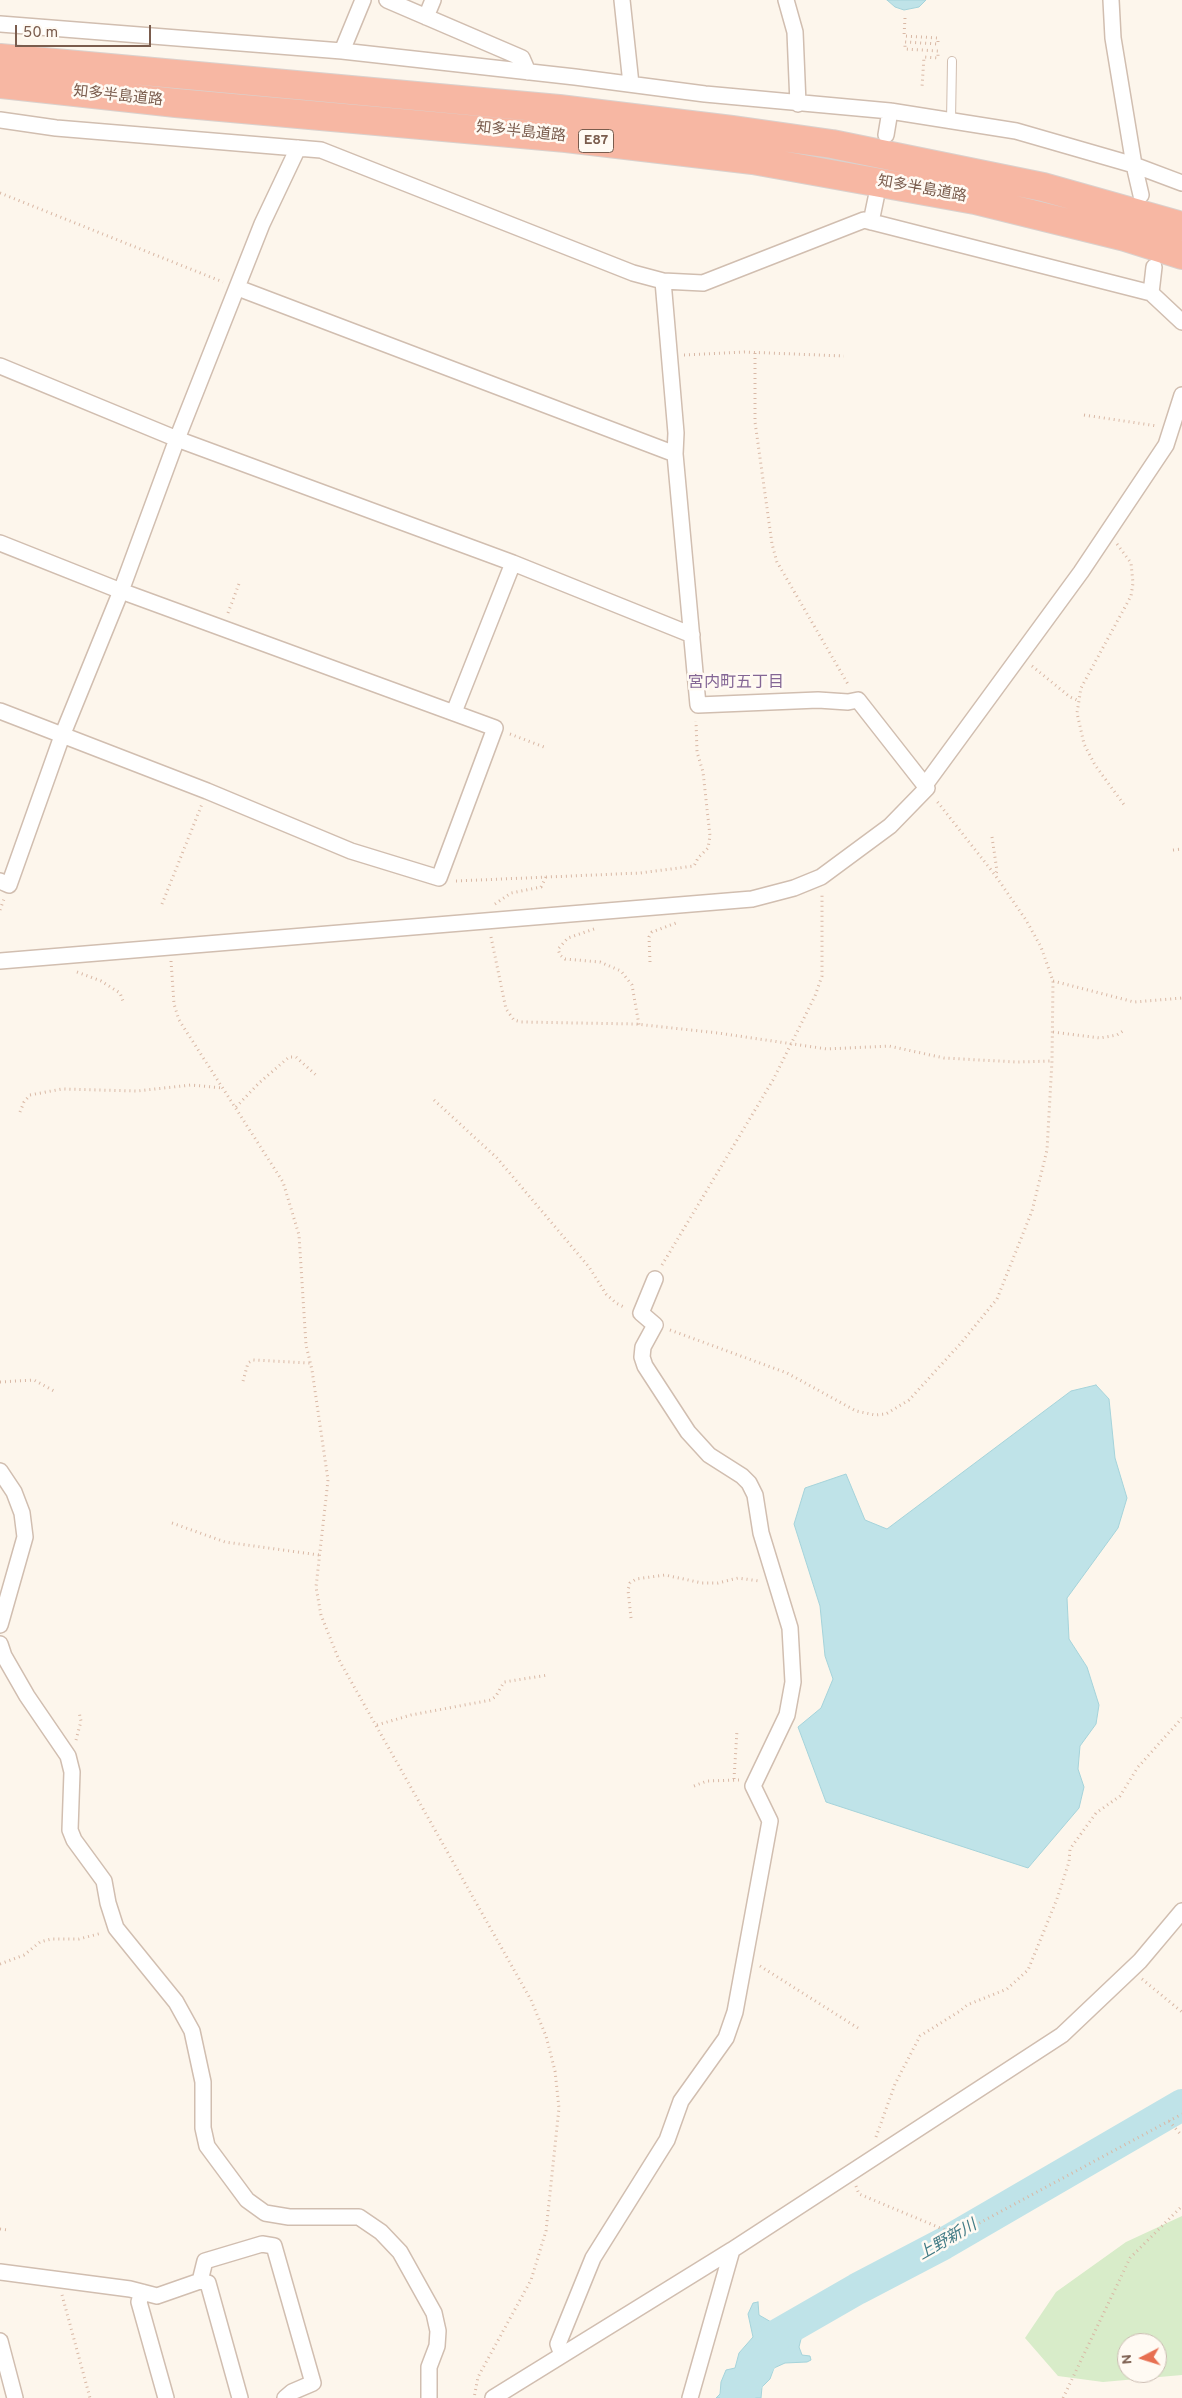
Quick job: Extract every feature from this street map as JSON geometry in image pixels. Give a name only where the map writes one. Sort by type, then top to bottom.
[{"type":"highway","name":"知多半島道路","points":[[0,58],[559,109],[741,131],[832,144],[1043,186],[1182,226]]},
{"type":"highway","name":"知多半島道路","points":[[0,84],[176,103],[566,138],[754,160],[976,200],[1125,237],[1182,255]]},
{"type":"street","points":[[342,51],[363,0]]},
{"type":"street","points":[[386,0],[522,58],[528,72]]},
{"type":"street","points":[[426,17],[433,0]]},
{"type":"street","points":[[622,0],[630,84]]},
{"type":"street","points":[[786,0],[794,32],[798,104]]},
{"type":"street","points":[[1111,0],[1114,38],[1134,165],[1142,195]]},
{"type":"street","points":[[0,24],[342,51],[798,104],[890,111],[1016,131],[1134,165],[1182,183]]},
{"type":"street","points":[[886,136],[890,111]]},
{"type":"street","points":[[0,120],[56,128],[321,150],[633,273],[663,281],[703,283],[864,220],[1151,292],[1182,322]]},
{"type":"street","points":[[0,881],[9,885],[62,736],[121,591],[177,439],[262,224],[298,148]]},
{"type":"street","points":[[871,222],[876,198]]},
{"type":"street","points":[[1151,292],[1154,267]]},
{"type":"street","points":[[663,281],[676,433],[675,454],[698,705],[818,700],[848,702],[858,700],[926,787]]},
{"type":"street","points":[[238,288],[675,454]]},
{"type":"street","points":[[0,366],[56,387],[177,439],[513,563],[692,635]]},
{"type":"street","points":[[0,961],[704,902],[772,895],[821,877],[890,826],[926,787],[1020,652],[1081,572],[1166,446],[1182,395]]},
{"type":"street","points":[[0,543],[121,591],[494,728],[439,878],[351,851],[207,790],[0,711]]},
{"type":"street","points":[[454,712],[513,563]]},
{"type":"street","points":[[562,2355],[558,2344],[593,2258],[667,2140],[681,2101],[726,2038],[735,2012],[770,1821],[753,1786],[788,1715],[793,1682],[790,1628],[761,1533],[755,1495],[749,1483],[742,1476],[709,1455],[688,1432],[645,1366],[642,1357],[644,1347],[655,1325],[641,1312],[655,1279]]},
{"type":"street","points":[[0,1471],[22,1513],[24,1537],[0,1625]]},
{"type":"street","points":[[0,1644],[4,1656],[28,1696],[66,1752],[72,1772],[70,1830],[74,1840],[104,1881],[108,1903],[116,1928],[176,2002],[192,2031],[204,2082],[203,2128],[207,2146],[247,2200],[265,2213],[289,2217],[359,2217],[381,2232],[400,2252],[434,2313],[438,2331],[437,2346],[429,2367],[429,2398]]},
{"type":"street","points":[[492,2398],[732,2250],[1062,2035],[1130,1970],[1182,1911]]},
{"type":"street","points":[[200,2281],[205,2261],[262,2244],[274,2246],[313,2383],[292,2392],[284,2398]]},
{"type":"street","points":[[690,2398],[732,2250]]},
{"type":"street","points":[[0,2272],[142,2292],[157,2296],[200,2281],[208,2283],[240,2398]]},
{"type":"street","points":[[142,2292],[140,2302],[166,2398]]},
{"type":"street","points":[[0,2341],[15,2398]]},
{"type":"lane","points":[[951,121],[952,61]]},
{"type":"path","points":[[904,18],[904,36],[938,38],[938,44],[905,42],[905,49],[938,51],[938,58],[924,58],[922,87]]},
{"type":"path","points":[[0,192],[238,288]]},
{"type":"path","points":[[668,356],[756,353],[844,356]]},
{"type":"path","points":[[756,353],[754,422],[757,452],[772,544],[777,562],[858,700]]},
{"type":"path","points":[[1084,415],[1163,426],[1171,430]]},
{"type":"path","points":[[1107,532],[1131,563],[1133,583],[1131,596],[1090,668],[1078,700],[1080,729],[1084,744],[1095,765],[1125,806]]},
{"type":"path","points":[[222,628],[240,581]]},
{"type":"path","points":[[1020,652],[1043,676],[1070,697],[1078,700]]},
{"type":"path","points":[[439,878],[444,881],[640,873],[694,866],[698,858],[708,848],[710,836],[702,772],[696,752],[698,705]]},
{"type":"path","points":[[494,728],[544,747]]},
{"type":"path","points":[[655,1325],[787,1373],[856,1411],[875,1415],[896,1410],[909,1400],[961,1344],[996,1299],[1032,1211],[1043,1169],[1050,1124],[1053,981],[1041,947],[1026,920],[995,875],[926,787]]},
{"type":"path","points":[[162,904],[207,790]]},
{"type":"path","points":[[992,837],[997,871],[995,875]]},
{"type":"path","points":[[1173,850],[1182,849]]},
{"type":"path","points":[[546,877],[542,886],[511,893],[483,912],[506,1009],[514,1020],[522,1022],[639,1025],[718,1033],[827,1049],[889,1046],[944,1058],[1016,1062],[1052,1061]]},
{"type":"path","points":[[655,1279],[773,1080],[815,996],[822,976],[821,877]]},
{"type":"path","points":[[650,962],[648,942],[652,932],[698,913],[704,906],[704,902]]},
{"type":"path","points":[[603,926],[568,938],[558,949],[560,955],[566,959],[600,962],[621,971],[632,985],[639,1025]]},
{"type":"path","points":[[170,947],[174,1004],[180,1020],[283,1182],[299,1235],[306,1345],[311,1363],[328,1480],[316,1587],[320,1615],[339,1660],[377,1724],[531,2000],[546,2036],[555,2071],[559,2108],[546,2231],[531,2280],[478,2376],[474,2398]]},
{"type":"path","points":[[74,972],[88,974],[101,981],[120,993],[123,1001]]},
{"type":"path","points":[[1053,981],[1134,1002],[1182,998]]},
{"type":"path","points":[[1053,1032],[1100,1038],[1118,1035],[1123,1031]]},
{"type":"path","points":[[236,1107],[265,1077],[289,1057],[296,1058],[317,1076]]},
{"type":"path","points":[[20,1112],[24,1102],[30,1095],[47,1091],[137,1091],[191,1085],[223,1088]]},
{"type":"path","points":[[434,1100],[497,1158],[589,1267],[606,1294],[616,1303],[631,1311],[641,1312]]},
{"type":"path","points":[[243,1381],[248,1363],[253,1360],[311,1363]]},
{"type":"path","points":[[0,1382],[34,1380],[54,1391]]},
{"type":"path","points":[[172,1524],[225,1542],[319,1555]]},
{"type":"path","points":[[631,1618],[628,1590],[630,1583],[636,1579],[649,1576],[672,1576],[702,1583],[718,1583],[749,1578],[778,1588]]},
{"type":"path","points":[[377,1724],[411,1714],[491,1700],[496,1696],[504,1682],[548,1675]]},
{"type":"path","points":[[66,1752],[72,1750],[78,1736],[81,1721],[79,1712]]},
{"type":"path","points":[[879,2154],[876,2147],[876,2137],[895,2084],[920,2036],[967,2005],[1007,1989],[1028,1970],[1057,1900],[1069,1862],[1070,1849],[1096,1813],[1120,1796],[1138,1767],[1182,1718]]},
{"type":"path","points":[[734,1779],[736,1730]]},
{"type":"path","points":[[694,1786],[707,1781],[734,1779],[753,1786]]},
{"type":"path","points":[[0,1964],[24,1955],[40,1942],[51,1939],[94,1936],[116,1928]]},
{"type":"path","points":[[744,1958],[753,1961],[861,2030]]},
{"type":"path","points":[[1130,1970],[1182,2012]]},
{"type":"path","points":[[851,2172],[859,2194],[957,2235],[1182,2114]]},
{"type":"path","points":[[1169,2121],[1182,2136]]},
{"type":"path","points":[[1063,2398],[1130,2258],[1182,2206]]},
{"type":"path","points":[[0,2229],[8,2230]]},
{"type":"path","points":[[62,2280],[61,2289],[90,2398]]},
{"type":"green space","points":[[1182,2216],[1182,2375],[1167,2376],[1167,2333],[1117,2333],[1117,2381],[1103,2382],[1058,2376],[1025,2338],[1056,2292],[1126,2242]]},
{"type":"water","points":[[887,0],[926,0],[919,7],[904,10],[895,7]]},
{"type":"water","points":[[1096,1385],[1109,1399],[1115,1458],[1127,1498],[1118,1528],[1067,1598],[1069,1639],[1087,1667],[1099,1705],[1096,1724],[1080,1746],[1078,1769],[1084,1787],[1079,1808],[1028,1868],[826,1802],[798,1727],[821,1708],[833,1679],[825,1656],[820,1606],[794,1524],[805,1488],[846,1474],[865,1520],[887,1529],[1071,1391]]},
{"type":"water","points":[[758,2302],[759,2315],[778,2326],[781,2333],[793,2340],[801,2339],[799,2347],[802,2355],[810,2356],[811,2360],[807,2362],[785,2363],[774,2368],[770,2379],[762,2387],[761,2398],[716,2398],[720,2394],[721,2382],[726,2370],[735,2368],[739,2353],[753,2337],[748,2314],[753,2303]]},
{"type":"waterway","name":"上野新川","points":[[736,2398],[777,2335],[857,2289],[943,2244],[1182,2105]]},
{"type":"district","name":"宮内町五丁目","points":[[736,684]]}]
